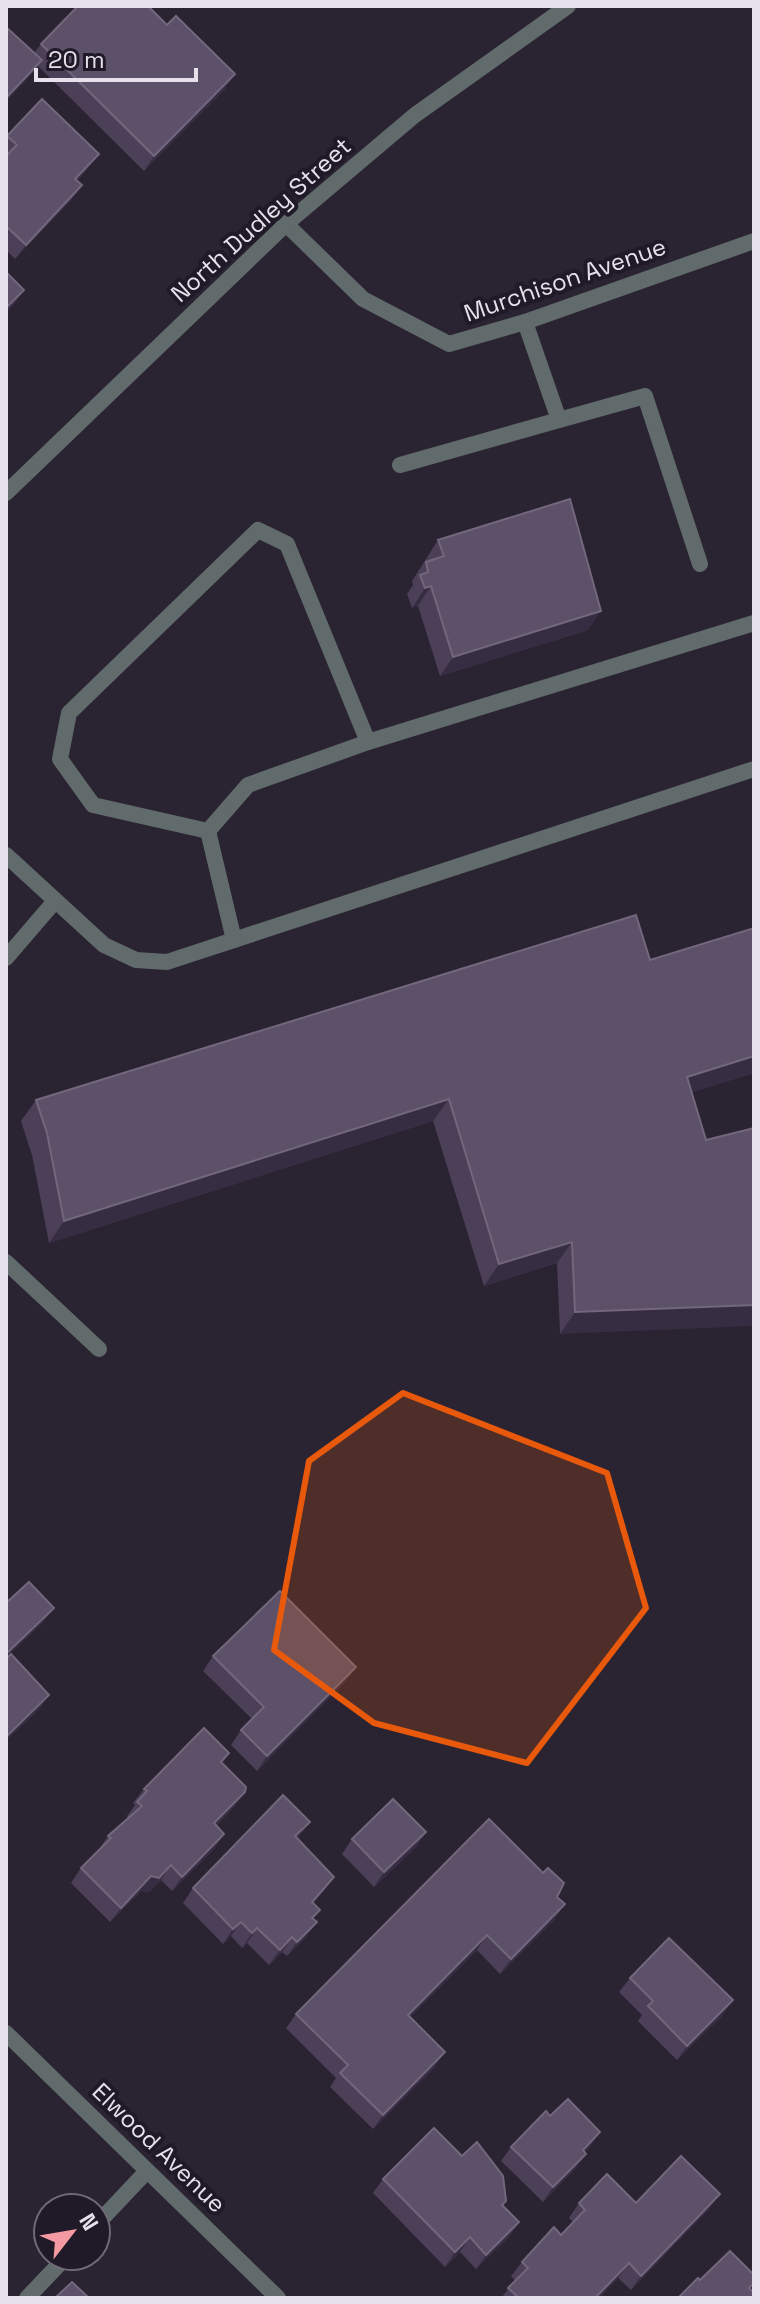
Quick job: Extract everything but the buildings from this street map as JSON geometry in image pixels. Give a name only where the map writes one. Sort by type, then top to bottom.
[{"type":"street","name":"North Dudley Street","points":[[6,493],[286,224],[415,115],[568,6]]},
{"type":"street","name":"Murchison Avenue","points":[[286,224],[363,299],[449,344],[525,322],[754,241]]},
{"type":"street","points":[[525,322],[559,420]]},
{"type":"street","points":[[400,465],[645,396],[700,564]]},
{"type":"street","points":[[208,831],[93,805],[60,759],[69,713],[258,530],[287,544],[368,742]]},
{"type":"street","points":[[208,831],[248,785],[368,742],[754,623]]},
{"type":"street","points":[[6,855],[104,945],[136,960],[167,962],[754,769]]},
{"type":"street","points":[[208,831],[234,940]]},
{"type":"street","points":[[6,958],[55,901]]},
{"type":"street","points":[[6,1262],[99,1349]]},
{"type":"street","name":"Elwood Avenue","points":[[6,2033],[278,2298]]},
{"type":"street","points":[[112,2208],[147,2171]]},
{"type":"street","points":[[27,2298],[52,2272]]},
{"type":"highlighted area","points":[[403,1393],[607,1473],[646,1608],[527,1763],[374,1723],[274,1650],[309,1461]]}]
